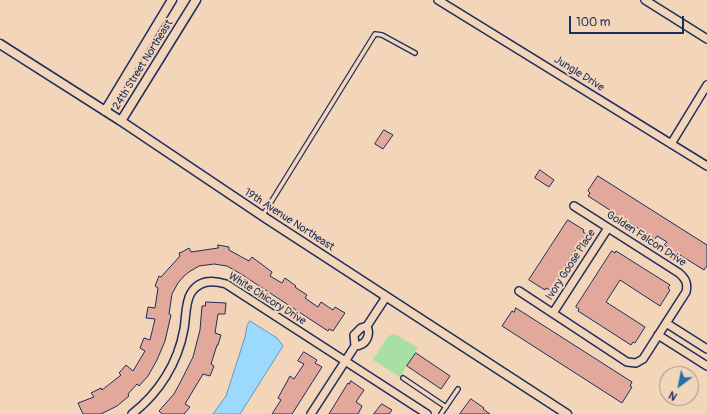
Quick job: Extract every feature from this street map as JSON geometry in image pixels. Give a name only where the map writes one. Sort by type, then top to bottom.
[{"type":"street","name":"24th Street Northeast","points":[[105,111],[172,0]]},
{"type":"street","name":"24th Street Northeast","points":[[121,121],[196,0]]},
{"type":"street","name":"Jungle Drive","points":[[438,0],[707,166]]},
{"type":"street","points":[[646,0],[707,40]]},
{"type":"street","name":"19th Avenue Northeast","points":[[0,44],[121,121],[262,216],[567,414]]},
{"type":"street","points":[[671,144],[707,85]]},
{"type":"street","name":"Golden Falcon Drive","points":[[519,292],[627,362],[631,363],[640,362],[643,359],[686,292],[687,287],[684,277],[574,206]]},
{"type":"street","name":"Ivory Goose Place","points":[[553,313],[608,228]]},
{"type":"street","name":"White Chicory Drive","points":[[132,414],[145,404],[167,377],[182,341],[187,302],[197,287],[204,282],[211,281],[226,284],[427,414]]},
{"type":"street","points":[[311,414],[354,346],[354,335],[357,331],[367,326],[386,297]]},
{"type":"street","points":[[666,323],[707,349]]},
{"type":"street","points":[[354,346],[359,346],[368,338],[369,332],[367,326]]},
{"type":"street","points":[[658,335],[707,366]]},
{"type":"lane","points":[[262,216],[375,34],[382,34],[415,53]]},
{"type":"lane","points":[[403,378],[446,407]]},
{"type":"lane","points":[[441,414],[458,389]]},
{"type":"green space","points":[[395,334],[418,348],[400,377],[373,360],[388,336]]},
{"type":"water","points":[[250,321],[277,338],[283,346],[240,414],[213,414],[226,396],[245,337],[247,326]]},
{"type":"building","points":[[384,130],[393,135],[383,149],[375,144]]},
{"type":"building","points":[[540,170],[554,180],[549,187],[535,178]]},
{"type":"building","points":[[598,176],[707,245],[707,266],[704,270],[664,245],[667,242],[657,236],[655,239],[588,196],[590,193],[588,191]]},
{"type":"building","points":[[568,220],[584,230],[583,232],[586,234],[550,290],[546,288],[545,290],[529,280]]},
{"type":"building","points":[[218,245],[229,247],[229,250],[249,261],[252,257],[272,272],[270,276],[282,283],[285,278],[307,295],[305,298],[318,307],[321,302],[333,310],[335,307],[345,313],[333,331],[329,329],[328,331],[227,266],[214,264],[199,266],[184,276],[172,294],[169,314],[171,315],[165,341],[148,376],[139,386],[137,384],[128,394],[129,396],[117,406],[101,414],[83,414],[78,403],[94,397],[91,393],[101,388],[102,390],[121,375],[119,373],[126,365],[133,371],[145,351],[140,348],[144,338],[150,340],[155,319],[146,318],[148,307],[155,308],[158,288],[155,286],[159,276],[161,277],[180,256],[179,253],[189,248],[191,252],[218,248]]},
{"type":"building","points":[[612,251],[615,253],[616,251],[670,285],[668,288],[670,290],[660,306],[620,280],[606,302],[645,327],[635,343],[633,342],[631,345],[578,311],[579,309],[576,307]]},
{"type":"building","points":[[206,302],[226,303],[225,314],[218,314],[215,333],[221,335],[211,364],[214,366],[210,376],[203,374],[185,404],[190,407],[184,414],[162,414],[159,411],[174,394],[193,357],[200,330],[202,306],[205,306]]},
{"type":"building","points":[[516,308],[632,382],[630,386],[632,387],[622,403],[502,326],[512,311],[514,312]]},
{"type":"building","points":[[304,352],[317,360],[315,363],[322,367],[292,414],[272,414],[281,400],[278,398],[290,376],[294,379],[304,364],[298,361]]},
{"type":"building","points":[[416,353],[450,376],[441,389],[407,366]]},
{"type":"building","points":[[351,381],[364,390],[356,402],[362,406],[358,414],[329,414],[348,383],[349,384]]},
{"type":"building","points":[[471,399],[484,408],[483,409],[490,414],[460,414]]},
{"type":"building","points":[[382,404],[392,410],[389,414],[374,414]]}]
